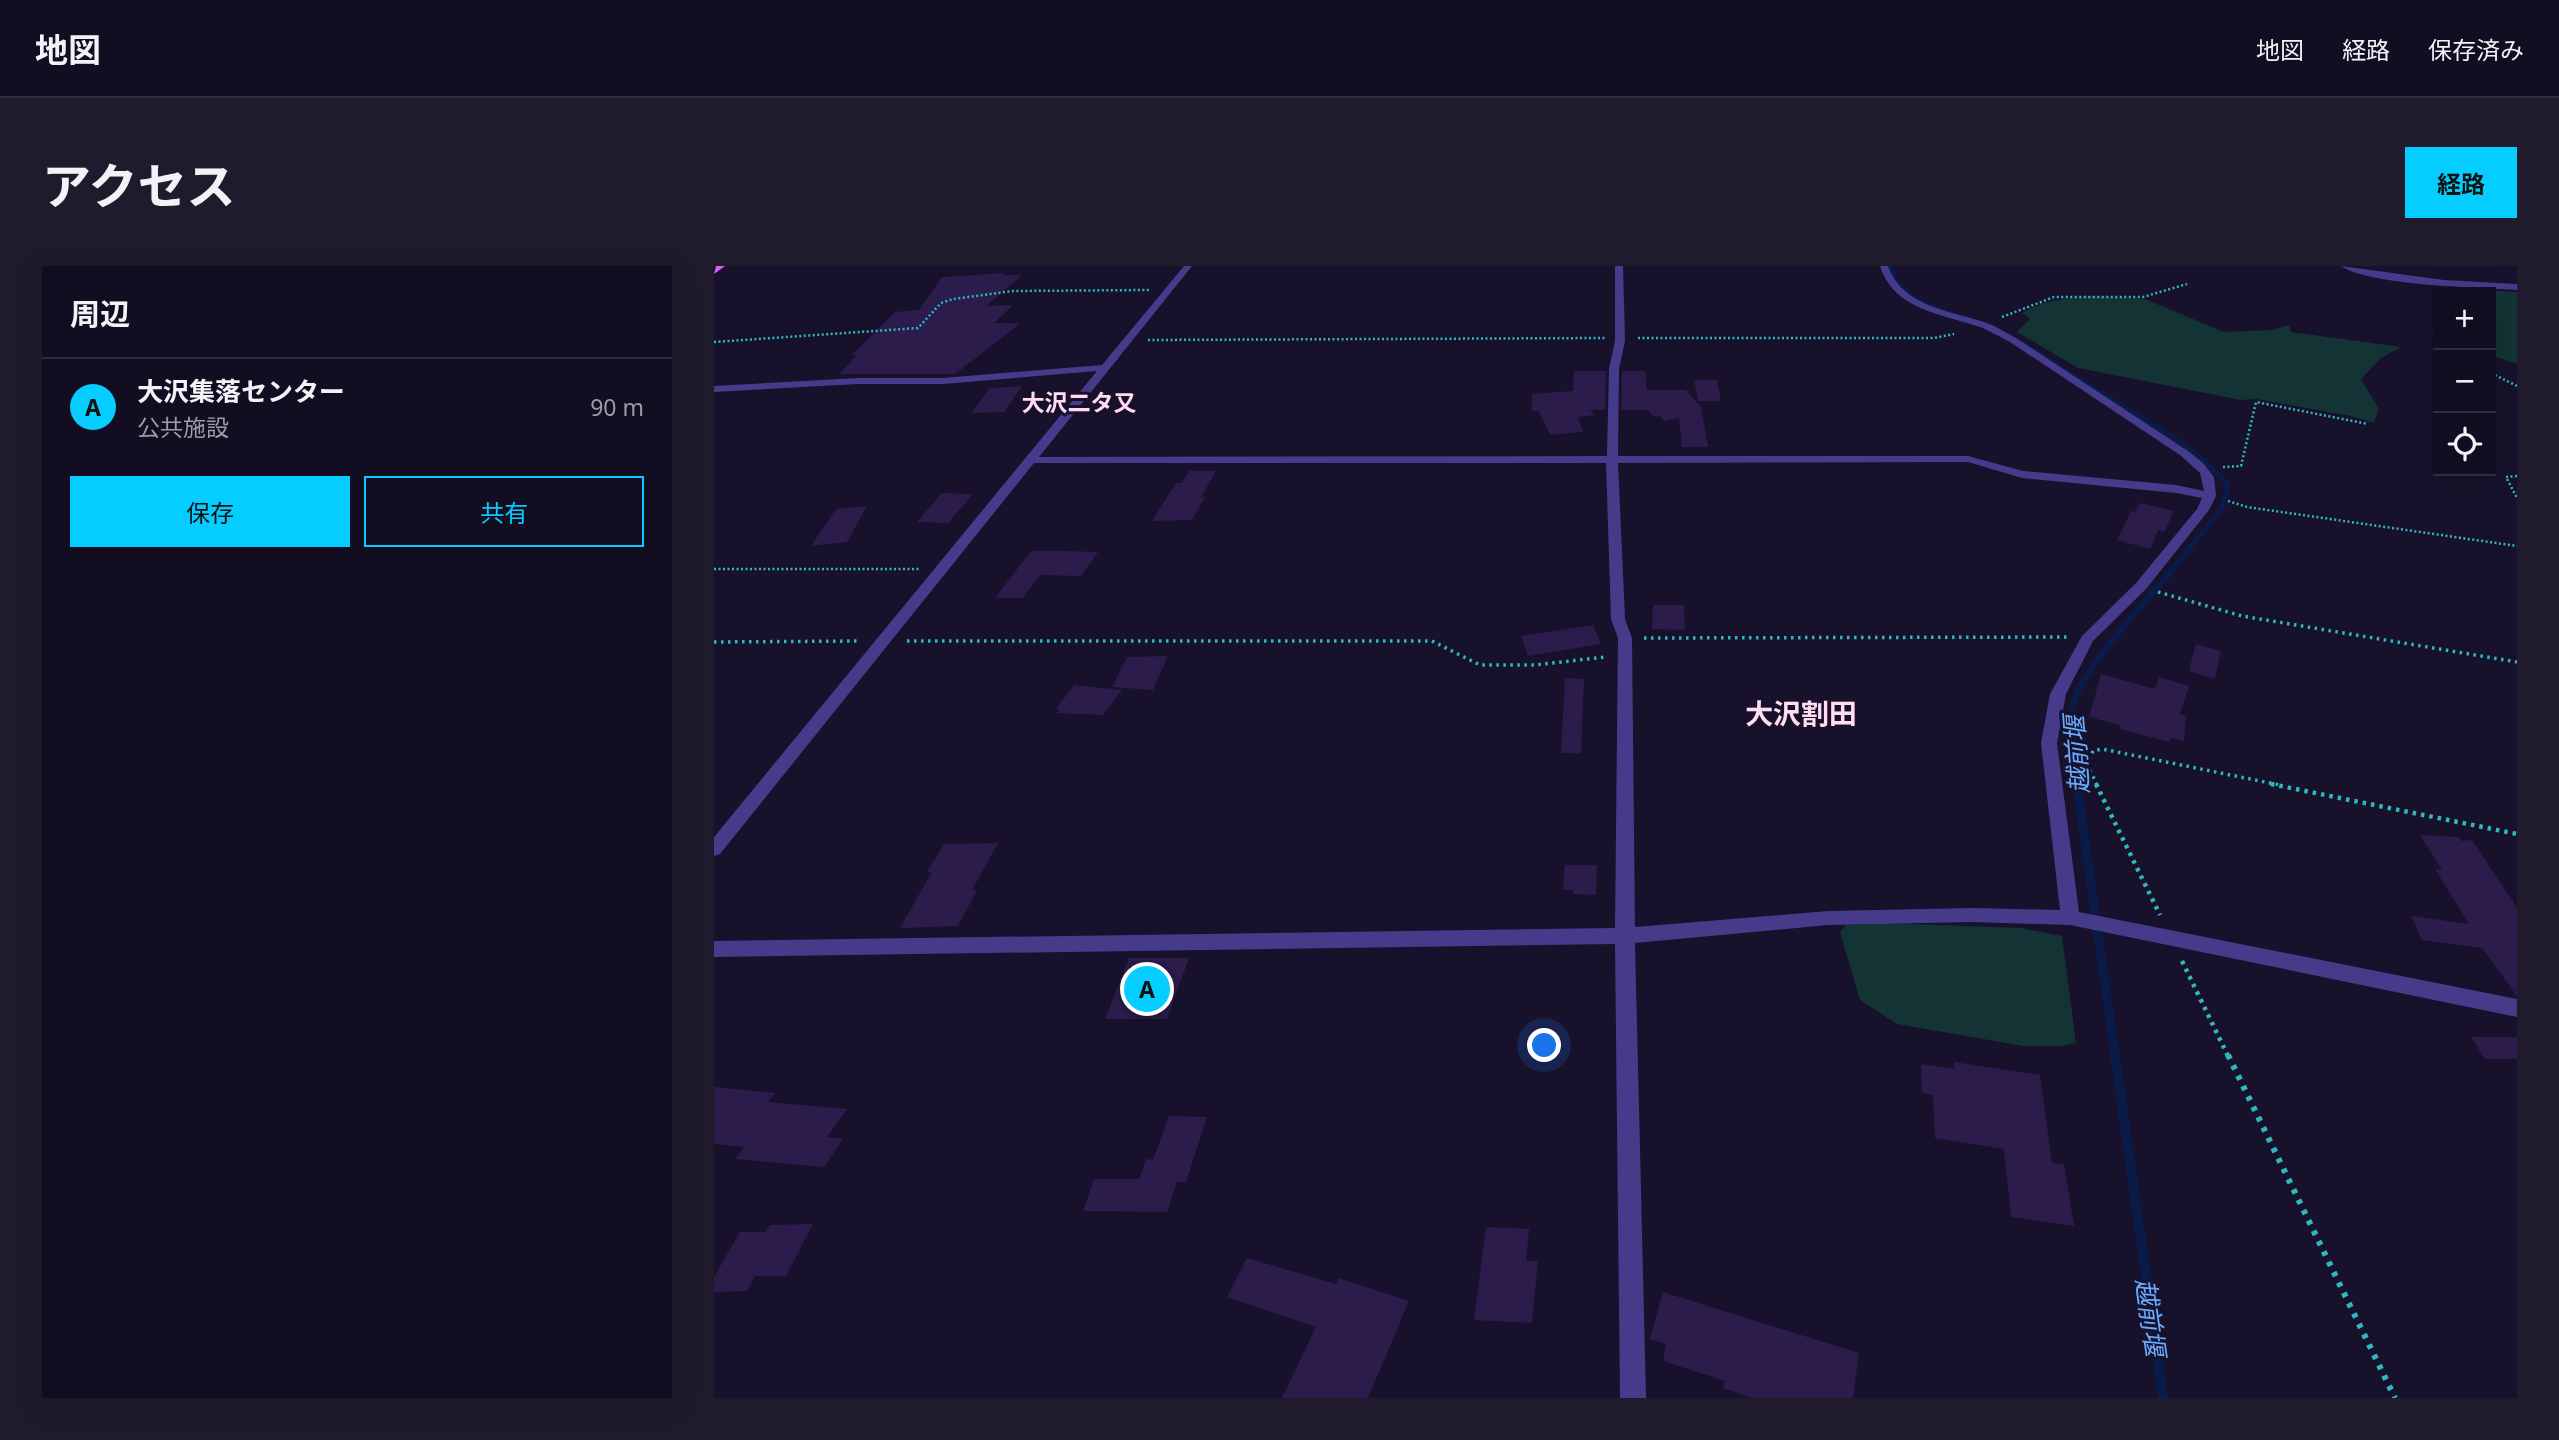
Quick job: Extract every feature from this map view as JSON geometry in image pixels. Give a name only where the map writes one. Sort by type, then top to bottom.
[{"type":"main road","points":[[714,271],[721,266]]},
{"type":"street","points":[[714,849],[1188,266]]},
{"type":"street","points":[[1619,266],[1620,338],[1614,369],[1615,424],[1612,458],[1618,619],[1625,646],[1625,936],[1633,1398]]},
{"type":"street","points":[[1884,266],[1885,276],[1892,284],[1918,303],[1980,324],[2013,340],[2184,453],[2204,468],[2211,483],[2210,496],[2203,510],[2141,586],[2087,639],[2058,694],[2049,743],[2078,920]]},
{"type":"street","points":[[2345,266],[2366,273],[2517,287]]},
{"type":"street","points":[[714,389],[858,381],[943,381],[1102,369]]},
{"type":"street","points":[[1028,460],[1968,459],[2022,474],[2176,489],[2210,496]]},
{"type":"street","points":[[714,949],[1625,936],[1828,918],[1973,915],[2078,920],[2517,1008]]},
{"type":"path","points":[[2002,317],[2054,297],[2143,297],[2187,284]]},
{"type":"path","points":[[714,342],[918,328],[941,303],[1013,291],[1167,289]]},
{"type":"path","points":[[1126,340],[1934,338],[1949,336],[1980,324]]},
{"type":"path","points":[[2496,376],[2517,386]]},
{"type":"path","points":[[2224,467],[2241,467],[2256,402],[2368,424]]},
{"type":"path","points":[[2517,476],[2506,477],[2517,498]]},
{"type":"path","points":[[2238,504],[2517,546]]},
{"type":"path","points":[[714,569],[942,569]]},
{"type":"path","points":[[2166,596],[2242,616],[2517,662]]},
{"type":"path","points":[[714,642],[1432,640],[1455,650],[1470,663],[1500,667],[1625,646],[2059,636],[2087,639]]},
{"type":"green space","points":[[2496,291],[2517,292],[2517,364],[2496,357]]},
{"type":"green space","points":[[2092,296],[2145,299],[2224,332],[2273,330],[2289,325],[2291,332],[2401,347],[2381,358],[2361,379],[2379,409],[2374,423],[2351,416],[2256,399],[2241,400],[2078,368],[2017,332],[2030,319],[2022,313],[2030,309],[2056,300]]},
{"type":"green space","points":[[1884,923],[2021,928],[2062,936],[2076,1043],[2062,1046],[2023,1046],[1897,1024],[1860,1000],[1840,932],[1846,925]]},
{"type":"building","points":[[1005,273],[1004,275],[1022,275],[986,306],[1013,305],[994,323],[1021,323],[955,374],[839,374],[857,355],[852,355],[895,312],[919,310],[942,277]]},
{"type":"building","points":[[1574,371],[1606,371],[1605,410],[1591,410],[1594,415],[1578,417],[1583,432],[1550,435],[1539,411],[1532,411],[1532,394],[1573,391]]},
{"type":"building","points":[[1622,371],[1645,371],[1647,390],[1686,390],[1701,407],[1708,447],[1682,447],[1679,418],[1664,421],[1660,416],[1654,417],[1648,410],[1621,410]]},
{"type":"building","points":[[1694,380],[1717,380],[1721,401],[1698,401]]},
{"type":"building","points":[[1022,386],[1004,412],[971,413],[990,388]]},
{"type":"building","points":[[1189,471],[1216,471],[1192,520],[1152,521],[1176,483],[1182,483]]},
{"type":"building","points":[[942,493],[973,494],[948,523],[917,522]]},
{"type":"building","points":[[2140,503],[2174,511],[2164,532],[2158,530],[2150,549],[2117,540],[2131,511],[2135,512]]},
{"type":"building","points":[[867,506],[847,542],[811,546],[836,509]]},
{"type":"building","points":[[1031,551],[1098,552],[1081,576],[1040,575],[1023,598],[995,598]]},
{"type":"building","points":[[1653,605],[1684,605],[1685,630],[1652,629]]},
{"type":"building","points":[[1593,625],[1601,644],[1528,656],[1521,636]]},
{"type":"building","points":[[2196,644],[2221,651],[2215,679],[2189,671]]},
{"type":"building","points":[[1168,656],[1153,690],[1112,687],[1127,657]]},
{"type":"building","points":[[2101,674],[2155,689],[2159,677],[2189,686],[2180,714],[2186,716],[2184,741],[2170,738],[2169,742],[2120,729],[2120,725],[2089,717]]},
{"type":"building","points":[[1565,678],[1584,679],[1581,753],[1561,753]]},
{"type":"building","points":[[1074,685],[1122,690],[1103,715],[1056,713],[1059,710],[1056,709]]},
{"type":"building","points":[[2420,835],[2472,840],[2517,908],[2517,996],[2482,948],[2422,940],[2411,916],[2469,924],[2435,869],[2442,870]]},
{"type":"building","points":[[998,843],[972,890],[977,890],[958,926],[900,928],[932,872],[927,872],[944,844]]},
{"type":"building","points":[[1565,865],[1597,865],[1596,895],[1573,894],[1573,890],[1563,890]]},
{"type":"building","points":[[1129,958],[1189,958],[1167,1019],[1105,1019]]},
{"type":"building","points":[[2471,1037],[2517,1037],[2517,1059],[2485,1059]]},
{"type":"building","points":[[1954,1062],[2040,1075],[2052,1163],[2064,1164],[2074,1226],[2011,1217],[2004,1149],[1935,1138],[1933,1095],[1922,1093],[1921,1064],[1955,1069]]},
{"type":"building","points":[[714,1087],[775,1093],[768,1102],[847,1109],[827,1137],[843,1139],[824,1167],[735,1159],[744,1147],[714,1144]]},
{"type":"building","points":[[1169,1116],[1207,1117],[1186,1182],[1177,1182],[1167,1212],[1083,1211],[1094,1179],[1139,1179],[1146,1159],[1153,1160]]},
{"type":"building","points":[[813,1224],[786,1276],[755,1276],[747,1291],[714,1292],[714,1277],[740,1232],[766,1232],[770,1225]]},
{"type":"building","points":[[1486,1227],[1529,1229],[1526,1261],[1538,1261],[1532,1323],[1474,1320]]},
{"type":"building","points":[[1247,1258],[1336,1284],[1339,1278],[1409,1301],[1368,1398],[1282,1398],[1316,1327],[1227,1297]]},
{"type":"building","points":[[1663,1292],[1859,1353],[1853,1398],[1752,1398],[1723,1388],[1725,1381],[1663,1361],[1666,1344],[1650,1339]]},
{"type":"waterway","name":"越前堰","points":[[1890,266],[1902,288],[1912,296],[1934,307],[1970,319]]},
{"type":"waterway","name":"越前堰","points":[[2023,343],[2114,401]]},
{"type":"waterway","name":"越前堰","points":[[2111,399],[2188,448],[2228,485],[2223,507],[2171,571]]},
{"type":"waterway","name":"越前堰","points":[[2077,785],[2070,724],[2073,704],[2080,688],[2103,653],[2173,569]]},
{"type":"waterway","name":"越前堰","points":[[2077,784],[2115,1056]]},
{"type":"waterway","name":"越前堰","points":[[2115,1055],[2163,1398]]},
{"type":"place","name":"大沢集落センター","points":[[1147,989]]},
{"type":"district","name":"大沢二タ又","points":[[1079,402]]},
{"type":"district","name":"大沢割田","points":[[1801,713]]}]
